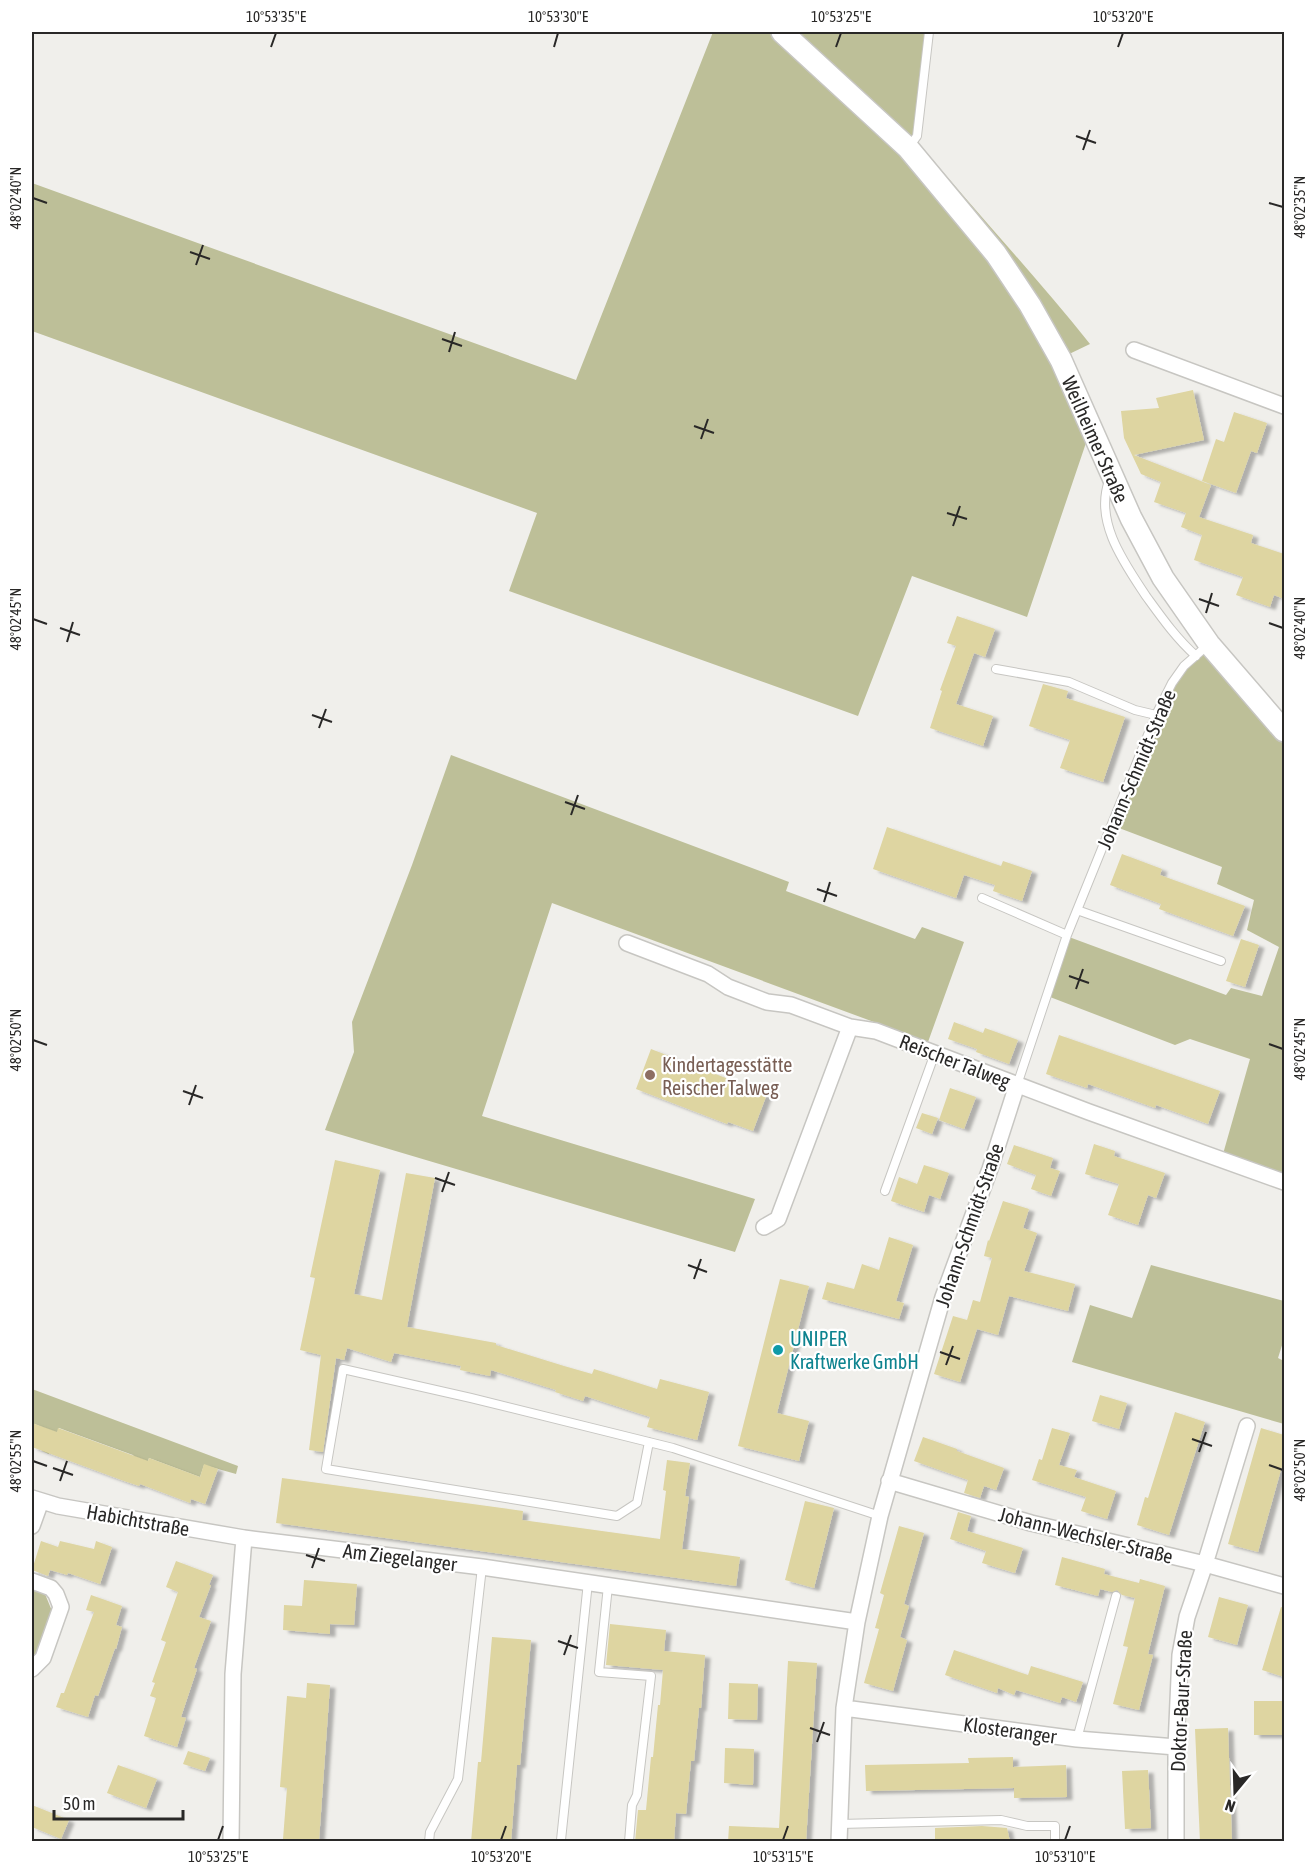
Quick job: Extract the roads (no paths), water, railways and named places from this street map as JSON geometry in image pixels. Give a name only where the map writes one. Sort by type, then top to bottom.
[{"type":"street","name":"Weilheimer Straße","points":[[782,32],[908,148],[996,254],[1030,305],[1061,360],[1131,518],[1203,650],[1284,731]]},
{"type":"street","points":[[1134,350],[1284,406]]},
{"type":"street","name":"Reischer Talweg","points":[[627,943],[708,974],[728,987],[767,1002],[791,1005],[850,1027],[876,1031],[1284,1182]]},
{"type":"street","points":[[764,1227],[778,1220],[850,1027]]},
{"type":"street","name":"Johann-Schmidt-Straße","points":[[839,1842],[844,1708],[857,1622],[880,1516],[943,1297],[990,1169],[1017,1084]]},
{"type":"street","name":"Doktor-Baur-Straße","points":[[1176,1842],[1176,1747],[1180,1655],[1186,1617],[1205,1564],[1247,1426]]},
{"type":"street","name":"Johann-Wechsler-Straße","points":[[889,1481],[1031,1523],[1205,1564],[1284,1586]]},
{"type":"street","points":[[32,1526],[36,1500]]},
{"type":"street","name":"Habichtstraße","points":[[36,1500],[244,1538]]},
{"type":"street","points":[[231,1842],[233,1674],[244,1538]]},
{"type":"street","name":"Am Ziegelanger","points":[[244,1538],[482,1567],[857,1622]]},
{"type":"street","points":[[32,1581],[51,1588],[61,1607],[43,1658],[32,1669]]},
{"type":"street","name":"Klosteranger","points":[[844,1708],[1077,1739],[1176,1747]]},
{"type":"lane","points":[[908,148],[917,136],[929,32]]},
{"type":"lane","name":"Johann-Schmidt-Straße","points":[[1017,1084],[1067,935],[1156,715],[1172,683],[1184,666],[1203,650]]},
{"type":"lane","points":[[996,669],[1070,682],[1134,710],[1156,715]]},
{"type":"lane","points":[[982,898],[1067,935]]},
{"type":"lane","points":[[1077,909],[1221,961]]},
{"type":"lane","points":[[885,1191],[935,1053]]},
{"type":"lane","points":[[649,1442],[637,1503],[617,1516],[326,1469],[343,1369],[471,1398],[649,1442],[673,1448],[880,1516]]},
{"type":"lane","points":[[429,1842],[430,1832],[458,1779],[482,1567]]},
{"type":"lane","points":[[561,1840],[588,1582]]},
{"type":"lane","points":[[608,1586],[599,1672],[651,1676],[637,1795],[632,1805],[629,1842]]},
{"type":"lane","points":[[1077,1739],[1116,1596]]},
{"type":"lane","points":[[840,1824],[1001,1820],[1027,1826],[1055,1826],[1055,1842]]},
{"type":"place","name":"Kindertagesstätte Reischer Talweg","points":[[650,1075]]},
{"type":"place","name":"UNIPER Kraftwerke GmbH","points":[[778,1350]]}]
